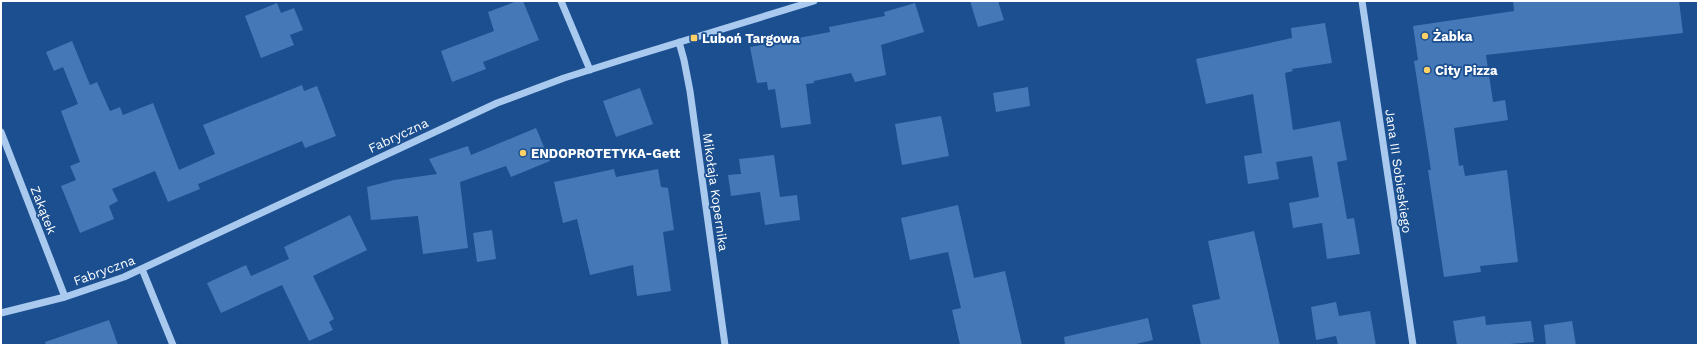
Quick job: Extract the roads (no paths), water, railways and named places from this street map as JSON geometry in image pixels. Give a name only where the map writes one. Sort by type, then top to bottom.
[{"type":"street","points":[[561,1],[590,70]]},
{"type":"street","name":"Fabryczna","points":[[1,313],[65,297],[105,284],[142,269],[453,123],[504,101],[590,70],[814,1]]},
{"type":"street","name":"Jana III Sobieskiego","points":[[1362,1],[1413,345]]},
{"type":"street","name":"Mikołaja Kopernika","points":[[679,42],[690,91],[725,345]]},
{"type":"street","name":"Zakątek","points":[[1,132],[65,297]]},
{"type":"street","points":[[142,269],[173,345]]},
{"type":"place","name":"Żabka","points":[[1425,36]]},
{"type":"place","name":"Luboń Targowa","points":[[694,38]]},
{"type":"place","name":"City Pizza","points":[[1427,70]]},
{"type":"place","name":"ENDOPROTETYKA-Gett","points":[[523,153]]}]
